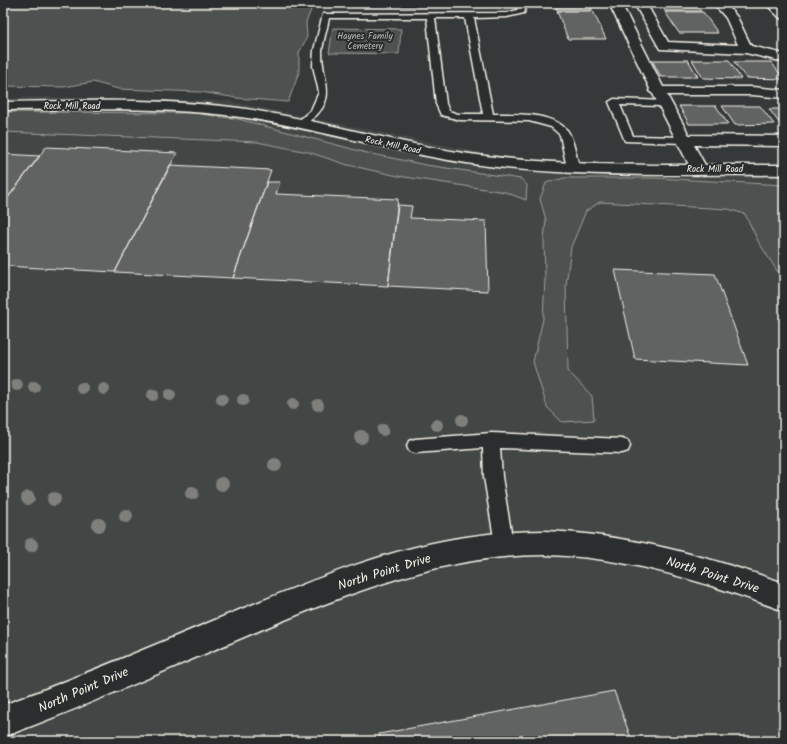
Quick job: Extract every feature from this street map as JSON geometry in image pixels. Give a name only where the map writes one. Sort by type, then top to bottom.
[{"type":"street","points":[[615,3],[660,97],[698,169]]},
{"type":"street","points":[[640,3],[664,46]]},
{"type":"street","points":[[719,3],[731,17],[746,49]]},
{"type":"street","points":[[771,3],[784,15]]},
{"type":"street","points":[[636,48],[664,46],[746,49],[784,58]]},
{"type":"street","points":[[660,97],[752,91],[784,94]]},
{"type":"street","name":"Rock Mill Road","points":[[3,106],[134,106],[204,109],[300,124],[396,146],[489,162],[573,168],[784,170]]},
{"type":"street","points":[[683,140],[784,141]]},
{"type":"street","name":"North Point Drive","points":[[3,721],[41,707],[258,616],[370,572],[430,555],[504,544],[545,543],[612,548],[674,561],[732,578],[784,597]]},
{"type":"lane","points":[[326,16],[507,15],[521,12],[523,3]]},
{"type":"lane","points":[[300,124],[315,112],[324,92],[318,66],[318,50],[326,16],[335,5]]},
{"type":"lane","points":[[431,16],[441,104],[445,113],[459,117],[532,119],[551,124],[563,132],[572,158],[573,168]]},
{"type":"lane","points":[[469,16],[489,117]]},
{"type":"lane","points":[[660,97],[614,102],[629,139],[683,140]]},
{"type":"lane","points":[[491,440],[493,477],[504,544]]},
{"type":"lane","points":[[415,446],[491,440],[550,440],[622,446]]},
{"type":"shaded area","points":[[36,97],[227,101],[494,155],[605,165],[784,168],[784,741],[3,741],[3,99]]},
{"type":"green space","points":[[3,3],[314,3],[306,22],[307,37],[299,53],[299,73],[288,102],[237,98],[201,92],[118,89],[93,82],[64,87],[3,86]]},
{"type":"green space","name":"Haynes Family Cemetery","points":[[333,28],[401,29],[399,54],[329,53]]},
{"type":"green space","points":[[3,112],[192,113],[238,119],[367,153],[426,165],[521,179],[527,185],[526,200],[505,192],[398,176],[348,165],[308,152],[257,142],[3,132]]},
{"type":"green space","points":[[564,178],[656,178],[784,185],[784,282],[758,241],[745,214],[728,209],[600,202],[586,211],[571,247],[566,285],[568,371],[592,396],[594,420],[562,422],[547,407],[533,362],[543,319],[545,279],[544,239],[546,220],[540,199],[546,183]]},
{"type":"building","points":[[363,3],[494,3],[495,6],[362,6]]},
{"type":"building","points":[[555,3],[589,3],[592,10],[557,10]]},
{"type":"building","points":[[660,3],[695,3],[701,11],[665,11]]},
{"type":"building","points":[[557,11],[593,11],[606,39],[568,39]]},
{"type":"building","points":[[665,12],[703,12],[718,33],[679,33]]},
{"type":"building","points":[[652,60],[688,60],[698,77],[661,77]]},
{"type":"building","points":[[692,60],[729,60],[741,79],[703,78]]},
{"type":"building","points":[[734,62],[771,62],[784,79],[746,78]]},
{"type":"building","points":[[679,106],[716,106],[728,124],[689,124]]},
{"type":"building","points":[[722,106],[760,106],[774,124],[735,125]]},
{"type":"building","points":[[769,109],[784,109],[784,128],[783,128]]},
{"type":"building","points":[[46,147],[177,153],[115,272],[3,266],[3,204]]},
{"type":"building","points":[[3,154],[40,156],[3,204]]},
{"type":"building","points":[[170,165],[271,170],[233,278],[115,272]]},
{"type":"building","points":[[267,182],[280,182],[276,194],[398,199],[388,286],[233,278]]},
{"type":"building","points":[[398,205],[412,206],[410,218],[486,221],[488,291],[388,286]]},
{"type":"building","points":[[615,270],[715,274],[748,365],[635,359]]},
{"type":"building","points":[[614,691],[632,741],[380,741],[379,734]]}]
